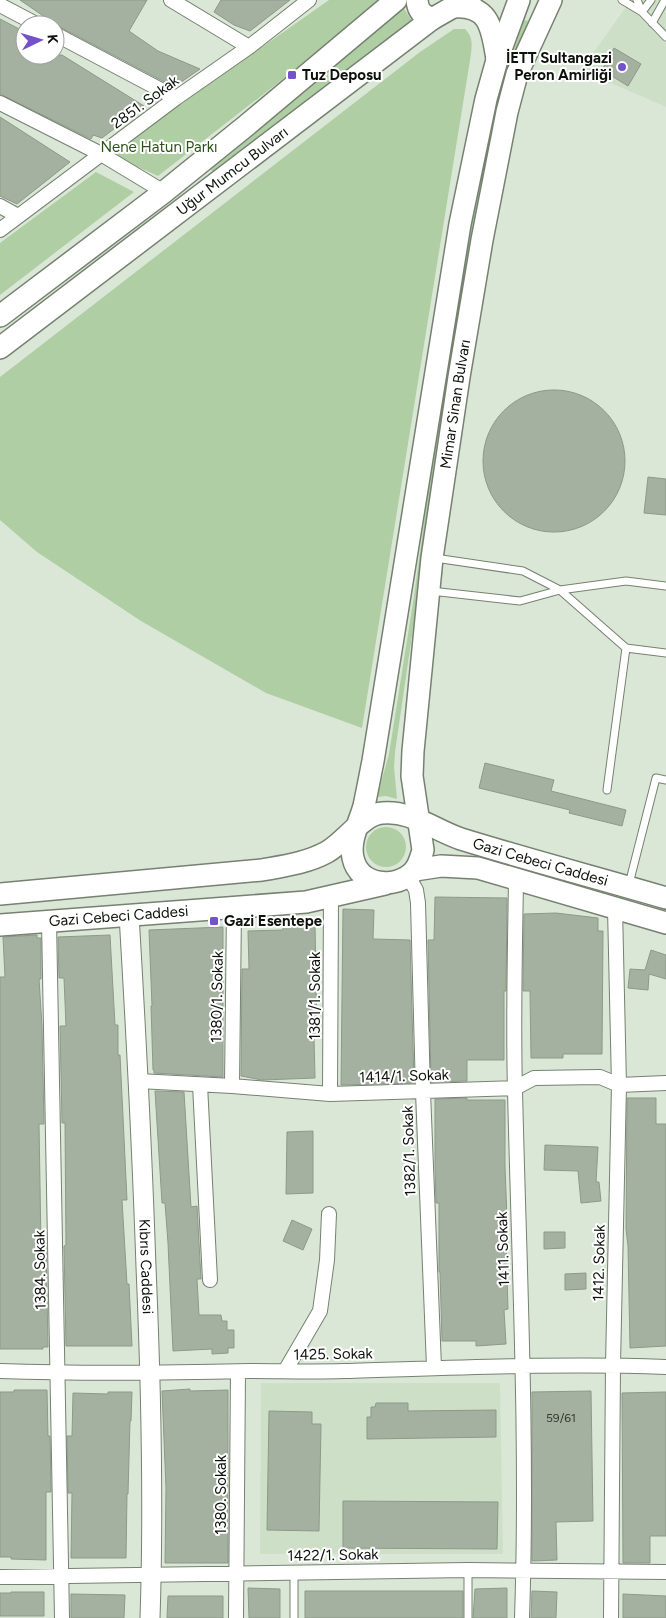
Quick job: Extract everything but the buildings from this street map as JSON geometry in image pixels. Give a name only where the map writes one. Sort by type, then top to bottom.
[{"type":"main road","name":"Uğur Mumcu Bulvarı","points":[[0,316],[164,192],[396,0]]},
{"type":"main road","points":[[417,0],[418,9],[421,14],[432,19]]},
{"type":"main road","points":[[356,829],[368,817],[380,813],[405,814],[418,820],[423,850],[421,860],[412,873],[397,882],[385,884],[374,882],[364,876],[356,867],[352,844],[356,829],[364,807],[373,761],[460,224],[486,99],[497,60],[519,0]]},
{"type":"main road","name":"Mimar Sinan Bulvarı","points":[[418,820],[412,776],[413,751],[432,558],[459,377],[482,240],[507,112],[517,74],[550,0]]},
{"type":"main road","name":"Uğur Mumcu Bulvarı","points":[[0,348],[432,19],[461,4]]},
{"type":"main road","points":[[461,4],[473,8],[489,22],[497,60]]},
{"type":"main road","name":"Gazi Cebeci Caddesi","points":[[418,820],[458,838],[666,898]]},
{"type":"main road","name":"Gazi Cebeci Caddesi","points":[[0,894],[288,866],[310,860],[329,851],[356,829]]},
{"type":"main road","name":"Gazi Cebeci Caddesi","points":[[412,873],[456,866],[478,868],[666,923]]},
{"type":"main road","name":"Gazi Cebeci Caddesi","points":[[0,925],[306,902],[331,898],[385,884]]},
{"type":"main road","name":"Kıbrıs Caddesi","points":[[129,916],[139,1081],[150,1373],[150,1618]]},
{"type":"street","points":[[171,0],[249,47]]},
{"type":"street","name":"2851. Sokak","points":[[0,230],[176,98],[249,47],[309,0]]},
{"type":"street","points":[[0,5],[19,15]]},
{"type":"street","points":[[65,39],[176,98]]},
{"type":"street","points":[[0,103],[102,154],[164,192]]},
{"type":"street","points":[[0,206],[18,216]]},
{"type":"street","name":"1382/1. Sokak","points":[[412,873],[418,903],[422,1092],[434,1367]]},
{"type":"street","name":"1411. Sokak","points":[[516,879],[515,1088],[523,1366],[524,1570],[522,1618]]},
{"type":"street","name":"1381/1. Sokak","points":[[330,1094],[331,898]]},
{"type":"street","name":"1380/1. Sokak","points":[[232,1086],[234,908]]},
{"type":"street","name":"1412. Sokak","points":[[611,1618],[613,1365],[619,1085],[615,908]]},
{"type":"street","name":"1384. Sokak","points":[[49,921],[62,1618]]},
{"type":"street","name":"1414/1. Sokak","points":[[139,1081],[330,1094],[515,1088],[534,1078],[600,1077],[619,1085],[666,1084]]},
{"type":"street","points":[[200,1085],[210,1280]]},
{"type":"street","points":[[285,1371],[320,1311],[327,1260],[329,1214]]},
{"type":"street","name":"1425. Sokak","points":[[0,1370],[58,1373],[150,1373],[343,1371],[434,1367],[613,1365],[666,1367]]},
{"type":"street","name":"1380. Sokak","points":[[236,1618],[238,1372]]},
{"type":"street","name":"1422/1. Sokak","points":[[0,1577],[468,1570],[666,1572]]},
{"type":"lane","points":[[622,0],[642,12]]},
{"type":"lane","points":[[636,0],[642,12],[665,33]]},
{"type":"lane","points":[[642,12],[651,0]]},
{"type":"lane","points":[[652,23],[665,0]]},
{"type":"lane","points":[[432,558],[523,572],[560,590],[626,648],[666,653]]},
{"type":"lane","points":[[428,591],[520,601],[560,590],[626,581],[666,586]]},
{"type":"lane","points":[[607,790],[626,648]]},
{"type":"lane","points":[[628,887],[656,778],[666,780]]},
{"type":"lane","points":[[468,1570],[468,1618]]},
{"type":"lane","points":[[294,1572],[294,1618]]},
{"type":"shaded area","points":[[631,0],[666,0],[666,107],[581,70]]},
{"type":"shaded area","points":[[261,1383],[500,1383],[503,1554],[260,1554]]},
{"type":"green space","name":"Nene Hatun Parkı","points":[[329,0],[380,0],[279,82],[158,176],[118,158],[117,149]]},
{"type":"green space","points":[[403,7],[412,21],[213,173],[210,168]]},
{"type":"green space","points":[[524,20],[528,21],[508,73],[487,157],[428,525],[395,752],[394,767],[397,799],[386,796],[377,797],[389,754],[414,596],[436,435],[475,199],[497,98]]},
{"type":"green space","points":[[454,29],[465,29],[468,32],[472,47],[362,728],[266,693],[141,621],[37,552],[0,520],[0,377],[420,52]]},
{"type":"green space","name":"Nene Hatun Parkı","points":[[96,172],[134,192],[0,295],[0,243]]},
{"type":"green space","points":[[386,827],[400,833],[406,847],[400,861],[386,867],[372,861],[366,847],[372,833]]},
{"type":"place","name":"İETT Sultangazi Peron Amirliği","points":[[622,67]]},
{"type":"place","name":"Tuz Deposu","points":[[292,75]]},
{"type":"place","name":"Gazi Esentepe","points":[[214,921]]}]
